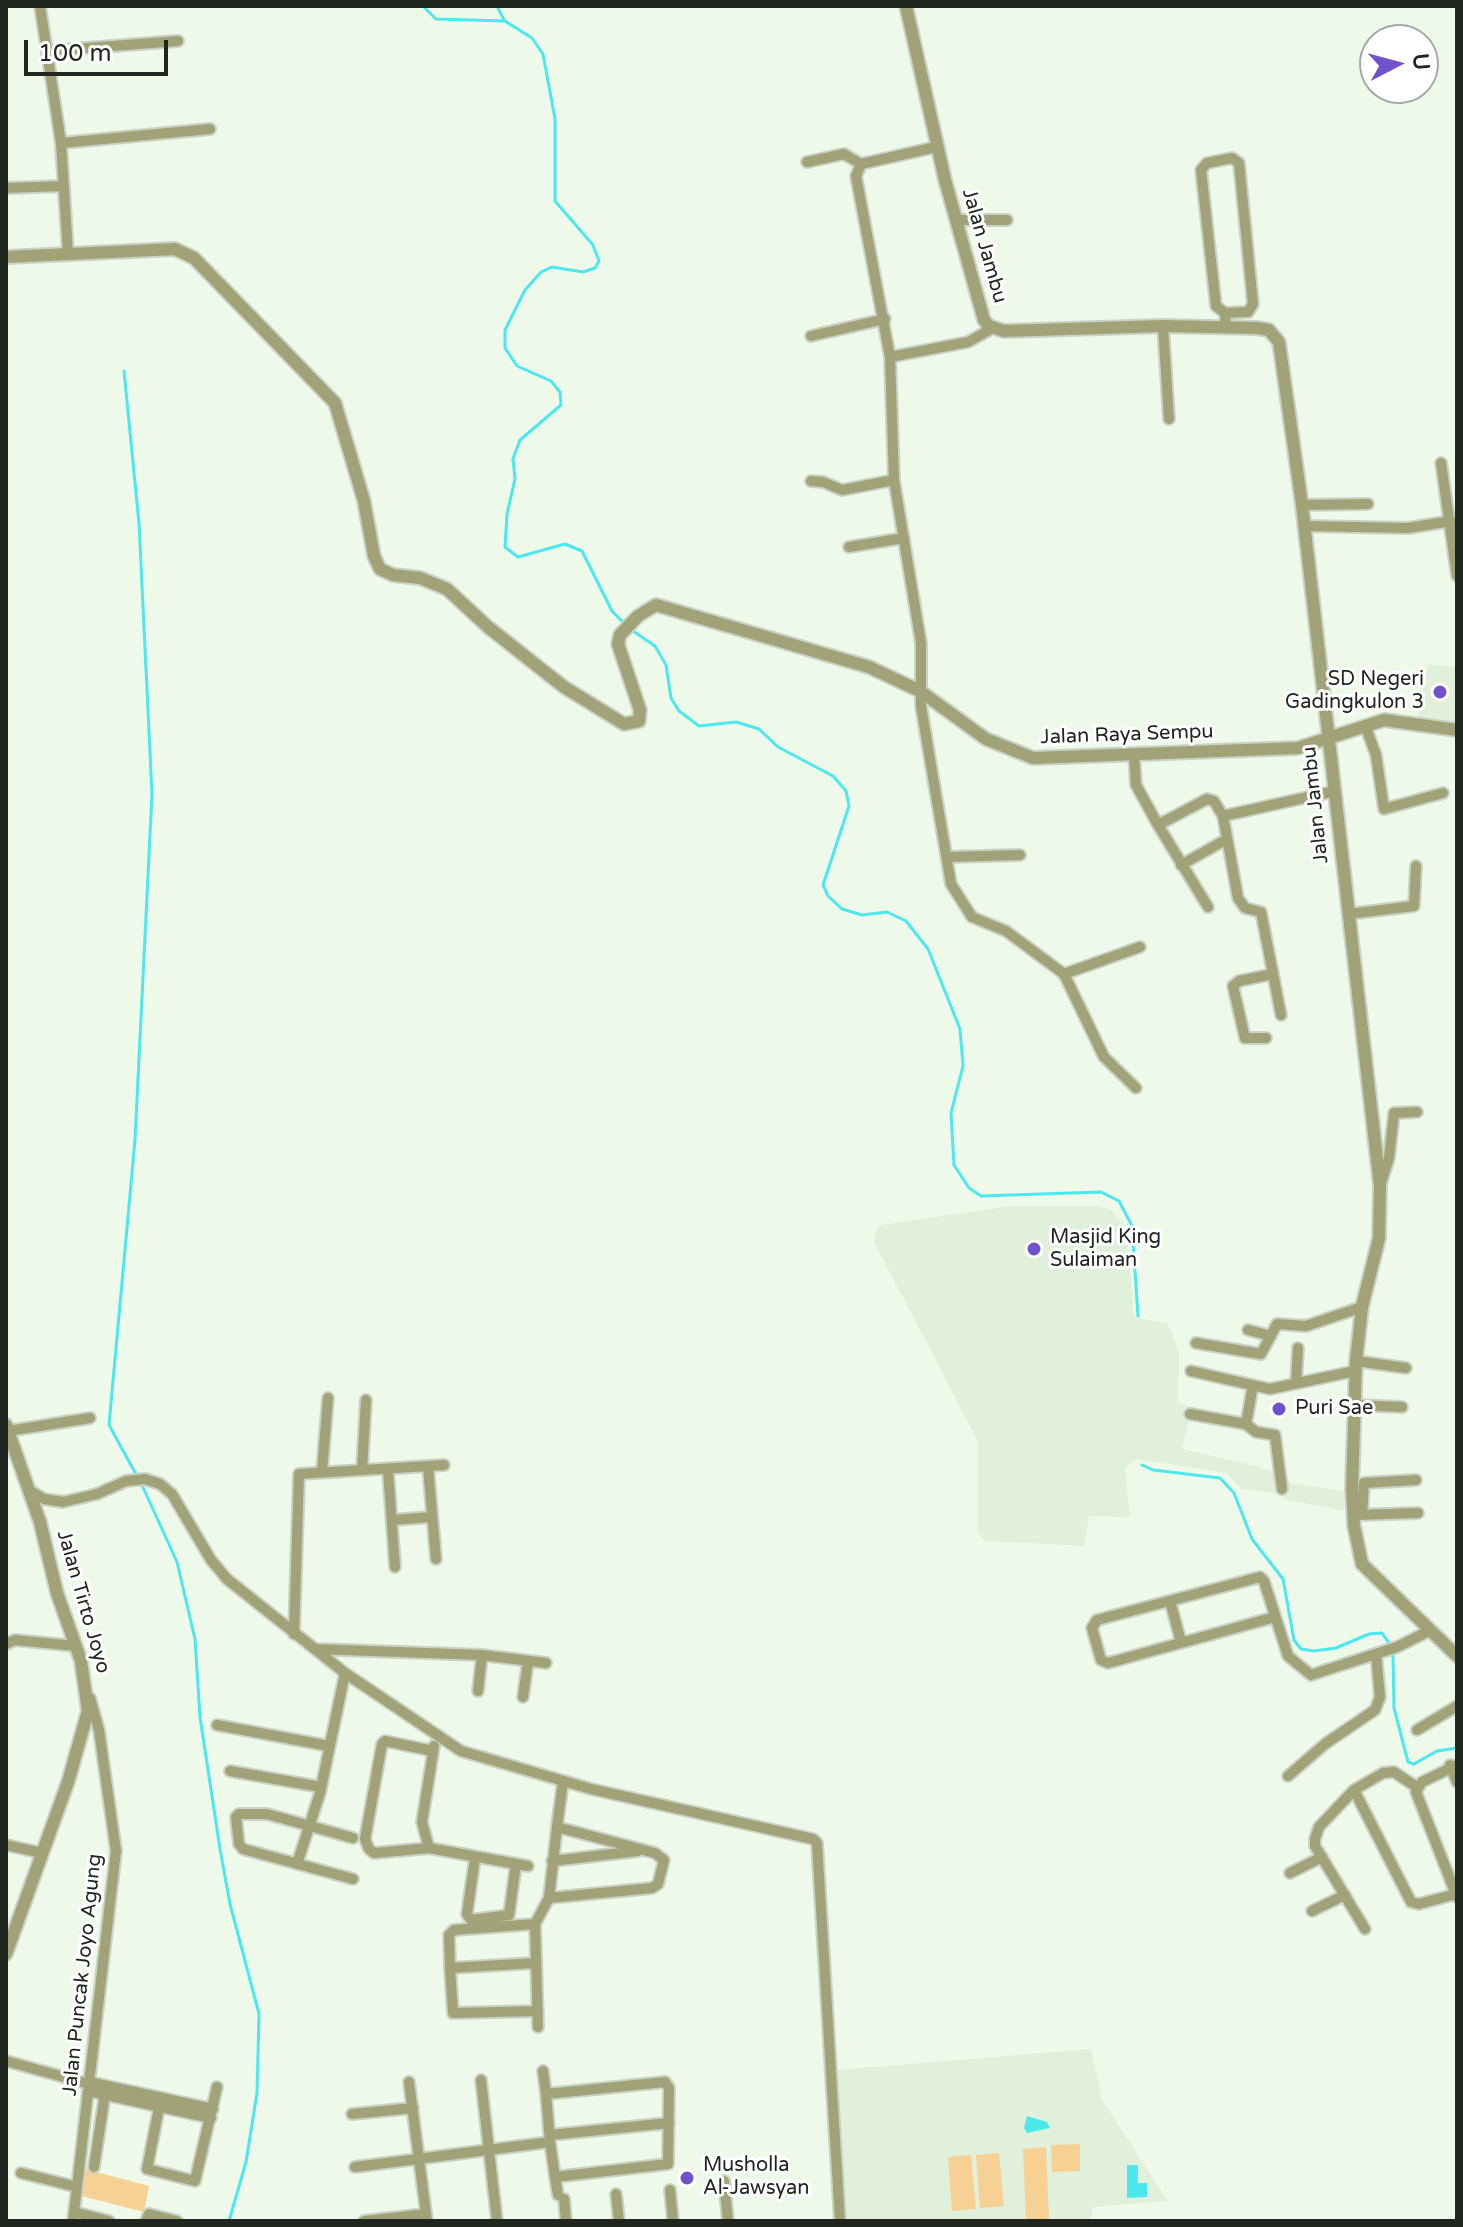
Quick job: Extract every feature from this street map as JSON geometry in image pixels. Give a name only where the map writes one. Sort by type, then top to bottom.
[{"type":"street","points":[[6,257],[68,254],[61,143],[40,6]]},
{"type":"street","name":"Jalan Jambu","points":[[906,6],[936,147],[984,320],[993,328],[1018,331],[1163,326],[1267,330],[1279,342],[1302,505],[1380,1186],[1379,1238],[1362,1307],[1353,1405],[1362,1564],[1457,1656]]},
{"type":"street","points":[[47,51],[178,41]]},
{"type":"street","points":[[61,143],[210,129]]},
{"type":"street","points":[[861,164],[936,147]]},
{"type":"street","points":[[807,162],[844,154],[854,156],[861,164]]},
{"type":"street","points":[[1225,313],[1248,312],[1253,304],[1239,163],[1232,158],[1207,163],[1201,170],[1216,306],[1225,313],[1226,327]]},
{"type":"street","points":[[861,164],[856,176],[890,357],[894,480],[921,643],[920,691],[951,884],[972,917],[1006,931],[1064,974],[1104,1057],[1136,1088]]},
{"type":"street","points":[[6,188],[62,186]]},
{"type":"street","points":[[957,220],[1007,220]]},
{"type":"street","name":"Jalan Raya Sempu","points":[[68,254],[175,249],[194,258],[335,403],[380,569],[447,589],[488,627],[564,687],[614,720],[635,725],[640,710],[618,650],[620,635],[647,607],[664,606],[829,658],[854,662],[920,691],[986,739],[1026,756],[1045,759],[1298,748],[1384,720],[1457,730]]},
{"type":"street","points":[[811,336],[885,319]]},
{"type":"street","points":[[1163,326],[1169,419]]},
{"type":"street","points":[[890,357],[968,342],[993,328]]},
{"type":"street","points":[[1441,463],[1454,526],[1457,576]]},
{"type":"street","points":[[811,481],[842,490],[894,480]]},
{"type":"street","points":[[1302,505],[1368,504]]},
{"type":"street","points":[[1304,526],[1394,529],[1454,526]]},
{"type":"street","points":[[849,547],[904,538]]},
{"type":"street","points":[[1365,725],[1376,755],[1384,809],[1443,793]]},
{"type":"street","points":[[1134,754],[1136,785],[1208,907]]},
{"type":"street","points":[[1223,816],[1335,791]]},
{"type":"street","points":[[1158,825],[1207,799],[1214,801],[1223,816],[1238,898],[1245,908],[1261,912],[1281,1015]]},
{"type":"street","points":[[1181,865],[1227,839]]},
{"type":"street","points":[[947,857],[1020,855]]},
{"type":"street","points":[[1348,914],[1414,906],[1416,866]]},
{"type":"street","points":[[1064,974],[1140,947]]},
{"type":"street","points":[[1266,1038],[1245,1038],[1233,986],[1239,981],[1273,974]]},
{"type":"street","points":[[1372,1106],[1392,1124]]},
{"type":"street","points":[[1380,1186],[1389,1158],[1394,1113],[1417,1112]]},
{"type":"street","points":[[1196,1343],[1261,1354],[1277,1324],[1306,1326],[1362,1307]]},
{"type":"street","points":[[1248,1330],[1271,1336]]},
{"type":"street","points":[[1296,1383],[1298,1348]]},
{"type":"street","points":[[1191,1371],[1270,1389],[1356,1366],[1406,1368]]},
{"type":"street","points":[[1246,1424],[1253,1385]]},
{"type":"street","points":[[322,1471],[328,1398]]},
{"type":"street","points":[[362,1470],[366,1400]]},
{"type":"street","points":[[1353,1405],[1402,1407]]},
{"type":"street","points":[[1190,1414],[1246,1424],[1260,1434],[1274,1432],[1282,1489]]},
{"type":"street","points":[[7,1428],[90,1418]]},
{"type":"street","name":"Jalan Tirto Joyo","points":[[6,1954],[79,1751],[88,1711],[87,1688],[76,1646],[7,1428]]},
{"type":"street","points":[[294,1634],[298,1478],[301,1472],[444,1465]]},
{"type":"street","points":[[428,1467],[436,1559]]},
{"type":"street","points":[[388,1470],[395,1567]]},
{"type":"street","points":[[29,1490],[50,1501],[69,1501],[126,1481],[145,1479],[160,1484],[172,1494],[211,1560],[227,1579],[345,1673],[436,1736],[472,1756],[563,1781],[813,1839],[817,1843],[840,2221]]},
{"type":"street","points":[[1416,1480],[1364,1483],[1357,1515],[1418,1513]]},
{"type":"street","points":[[392,1520],[431,1517]]},
{"type":"street","points":[[1275,1617],[1104,1663],[1092,1628],[1097,1620],[1261,1577],[1275,1617],[1288,1656],[1311,1675],[1397,1647],[1431,1630]]},
{"type":"street","points":[[1170,1601],[1181,1642]]},
{"type":"street","points":[[6,1644],[15,1640],[76,1646]]},
{"type":"street","points":[[316,1649],[482,1655],[546,1663]]},
{"type":"street","points":[[1288,1776],[1325,1744],[1375,1710],[1380,1697],[1380,1652]]},
{"type":"street","points":[[478,1691],[482,1655]]},
{"type":"street","points":[[523,1697],[528,1661]]},
{"type":"street","points":[[297,1864],[321,1787],[345,1673]]},
{"type":"street","name":"Jalan Puncak Joyo Agung","points":[[74,2216],[116,1851],[99,1730],[87,1688]]},
{"type":"street","points":[[1417,1730],[1457,1706]]},
{"type":"street","points":[[217,1725],[329,1746]]},
{"type":"street","points":[[429,1848],[422,1822],[436,1736]]},
{"type":"street","points":[[433,1751],[385,1741],[382,1744],[365,1839],[374,1853],[429,1848],[528,1866]]},
{"type":"street","points":[[1418,1788],[1454,1765],[1457,1782]]},
{"type":"street","points":[[230,1771],[321,1787]]},
{"type":"street","points":[[1365,1929],[1315,1846],[1319,1827],[1354,1790],[1394,1772],[1418,1788]]},
{"type":"street","points":[[538,2027],[535,1924],[549,1898],[563,1781]]},
{"type":"street","points":[[1354,1790],[1411,1902],[1419,1904],[1456,1896],[1417,1796],[1418,1788]]},
{"type":"street","points":[[353,1838],[267,1814],[239,1814],[236,1817],[239,1844],[243,1849],[353,1879]]},
{"type":"street","points":[[549,1898],[656,1887],[664,1860],[660,1855],[645,1850],[557,1827]]},
{"type":"street","points":[[6,1845],[42,1853]]},
{"type":"street","points":[[552,1861],[645,1850]]},
{"type":"street","points":[[1290,1873],[1322,1857]]},
{"type":"street","points":[[475,1858],[467,1914],[471,1920],[509,1915],[516,1864]]},
{"type":"street","points":[[1312,1911],[1345,1895]]},
{"type":"street","points":[[535,1924],[454,1930],[449,1935],[450,1968],[453,2013],[538,2011]]},
{"type":"street","points":[[450,1968],[536,1963]]},
{"type":"street","points":[[6,2061],[89,2085],[212,2113]]},
{"type":"street","points":[[543,2071],[555,2177],[566,2221]]},
{"type":"street","points":[[481,2080],[497,2221]]},
{"type":"street","points":[[546,2094],[660,2081],[669,2088],[668,2164],[555,2177]]},
{"type":"street","points":[[364,2221],[427,2217],[409,2082]]},
{"type":"street","points":[[89,2085],[105,2094],[160,2102]]},
{"type":"street","points":[[160,2102],[146,2167],[197,2179],[217,2087]]},
{"type":"street","points":[[94,2167],[105,2094]]},
{"type":"street","points":[[352,2114],[413,2108]]},
{"type":"street","points":[[355,2167],[669,2123]]},
{"type":"street","points":[[21,2173],[77,2187]]},
{"type":"street","points":[[724,2181],[728,2221]]},
{"type":"street","points":[[670,2190],[673,2221]]},
{"type":"street","points":[[616,2194],[619,2221]]},
{"type":"street","points":[[146,2221],[149,2214],[177,2221]]},
{"type":"street","points":[[74,2216],[109,2221]]},
{"type":"shaded area","name":"SD Negeri Gadingkulon 3","points":[[1428,664],[1457,667],[1457,724],[1418,717]]},
{"type":"shaded area","points":[[1011,1206],[1096,1206],[1111,1210],[1123,1222],[1128,1237],[1134,1317],[1167,1323],[1179,1355],[1178,1402],[1192,1407],[1182,1449],[1256,1466],[1288,1477],[1289,1483],[1344,1491],[1344,1511],[1283,1499],[1282,1494],[1241,1489],[1226,1473],[1136,1459],[1125,1467],[1130,1517],[1089,1516],[1084,1546],[985,1541],[978,1532],[978,1441],[874,1242],[875,1232],[881,1225]]},
{"type":"shaded area","points":[[1091,2049],[1102,2100],[1168,2201],[1093,2207],[1091,2221],[846,2221],[836,2070]]},
{"type":"shaded area","points":[[1080,2144],[1080,2171],[1052,2172],[1051,2145]]},
{"type":"shaded area","points":[[1046,2147],[1049,2220],[1026,2221],[1023,2149]]},
{"type":"shaded area","points":[[999,2153],[1004,2206],[980,2208],[976,2155]]},
{"type":"shaded area","points":[[971,2155],[976,2209],[952,2211],[948,2157]]},
{"type":"shaded area","points":[[85,2169],[149,2186],[144,2212],[82,2196]]},
{"type":"water","points":[[1027,2116],[1047,2122],[1050,2128],[1027,2133],[1024,2128]]},
{"type":"water","points":[[1127,2165],[1138,2165],[1138,2183],[1147,2183],[1147,2197],[1127,2198]]},
{"type":"waterway","points":[[423,6],[436,19],[505,21],[532,38],[543,54],[555,119],[555,201],[593,245],[599,261],[595,268],[583,272],[552,267],[541,272],[525,290],[505,330],[505,348],[517,366],[551,381],[560,392],[561,405],[520,440],[513,459],[515,479],[507,514],[505,547],[518,557],[565,544],[582,551],[612,611],[624,623]]},
{"type":"waterway","points":[[497,6],[504,20]]},
{"type":"waterway","points":[[124,371],[139,523],[152,794],[135,1140],[109,1425],[137,1476]]},
{"type":"waterway","points":[[630,629],[655,646],[666,665],[671,698],[679,711],[699,726],[736,722],[759,729],[778,747],[833,776],[846,791],[849,806],[823,885],[828,896],[842,909],[862,915],[887,912],[906,921],[928,949],[960,1029],[963,1066],[951,1113],[954,1165],[969,1188],[981,1196],[1101,1192],[1119,1201],[1132,1226],[1138,1316]]},
{"type":"waterway","points":[[1457,1407],[1457,1435]]},
{"type":"waterway","points":[[1142,1465],[1153,1470],[1220,1478],[1234,1493],[1252,1539],[1283,1579],[1294,1640],[1301,1649],[1336,1648],[1369,1634],[1382,1633],[1391,1646]]},
{"type":"waterway","points":[[141,1483],[177,1562],[195,1639],[200,1717],[220,1849],[230,1904],[259,2014],[257,2093],[246,2162],[229,2221]]},
{"type":"waterway","points":[[1393,1653],[1394,1708],[1408,1762],[1414,1764],[1437,1751],[1457,1748]]},
{"type":"place","name":"SD Negeri Gadingkulon 3","points":[[1440,692]]},
{"type":"place","name":"Masjid King Sulaiman","points":[[1034,1249]]},
{"type":"place","name":"Puri Sae","points":[[1279,1409]]},
{"type":"place","name":"Musholla Al-Jawsyan","points":[[687,2178]]}]
